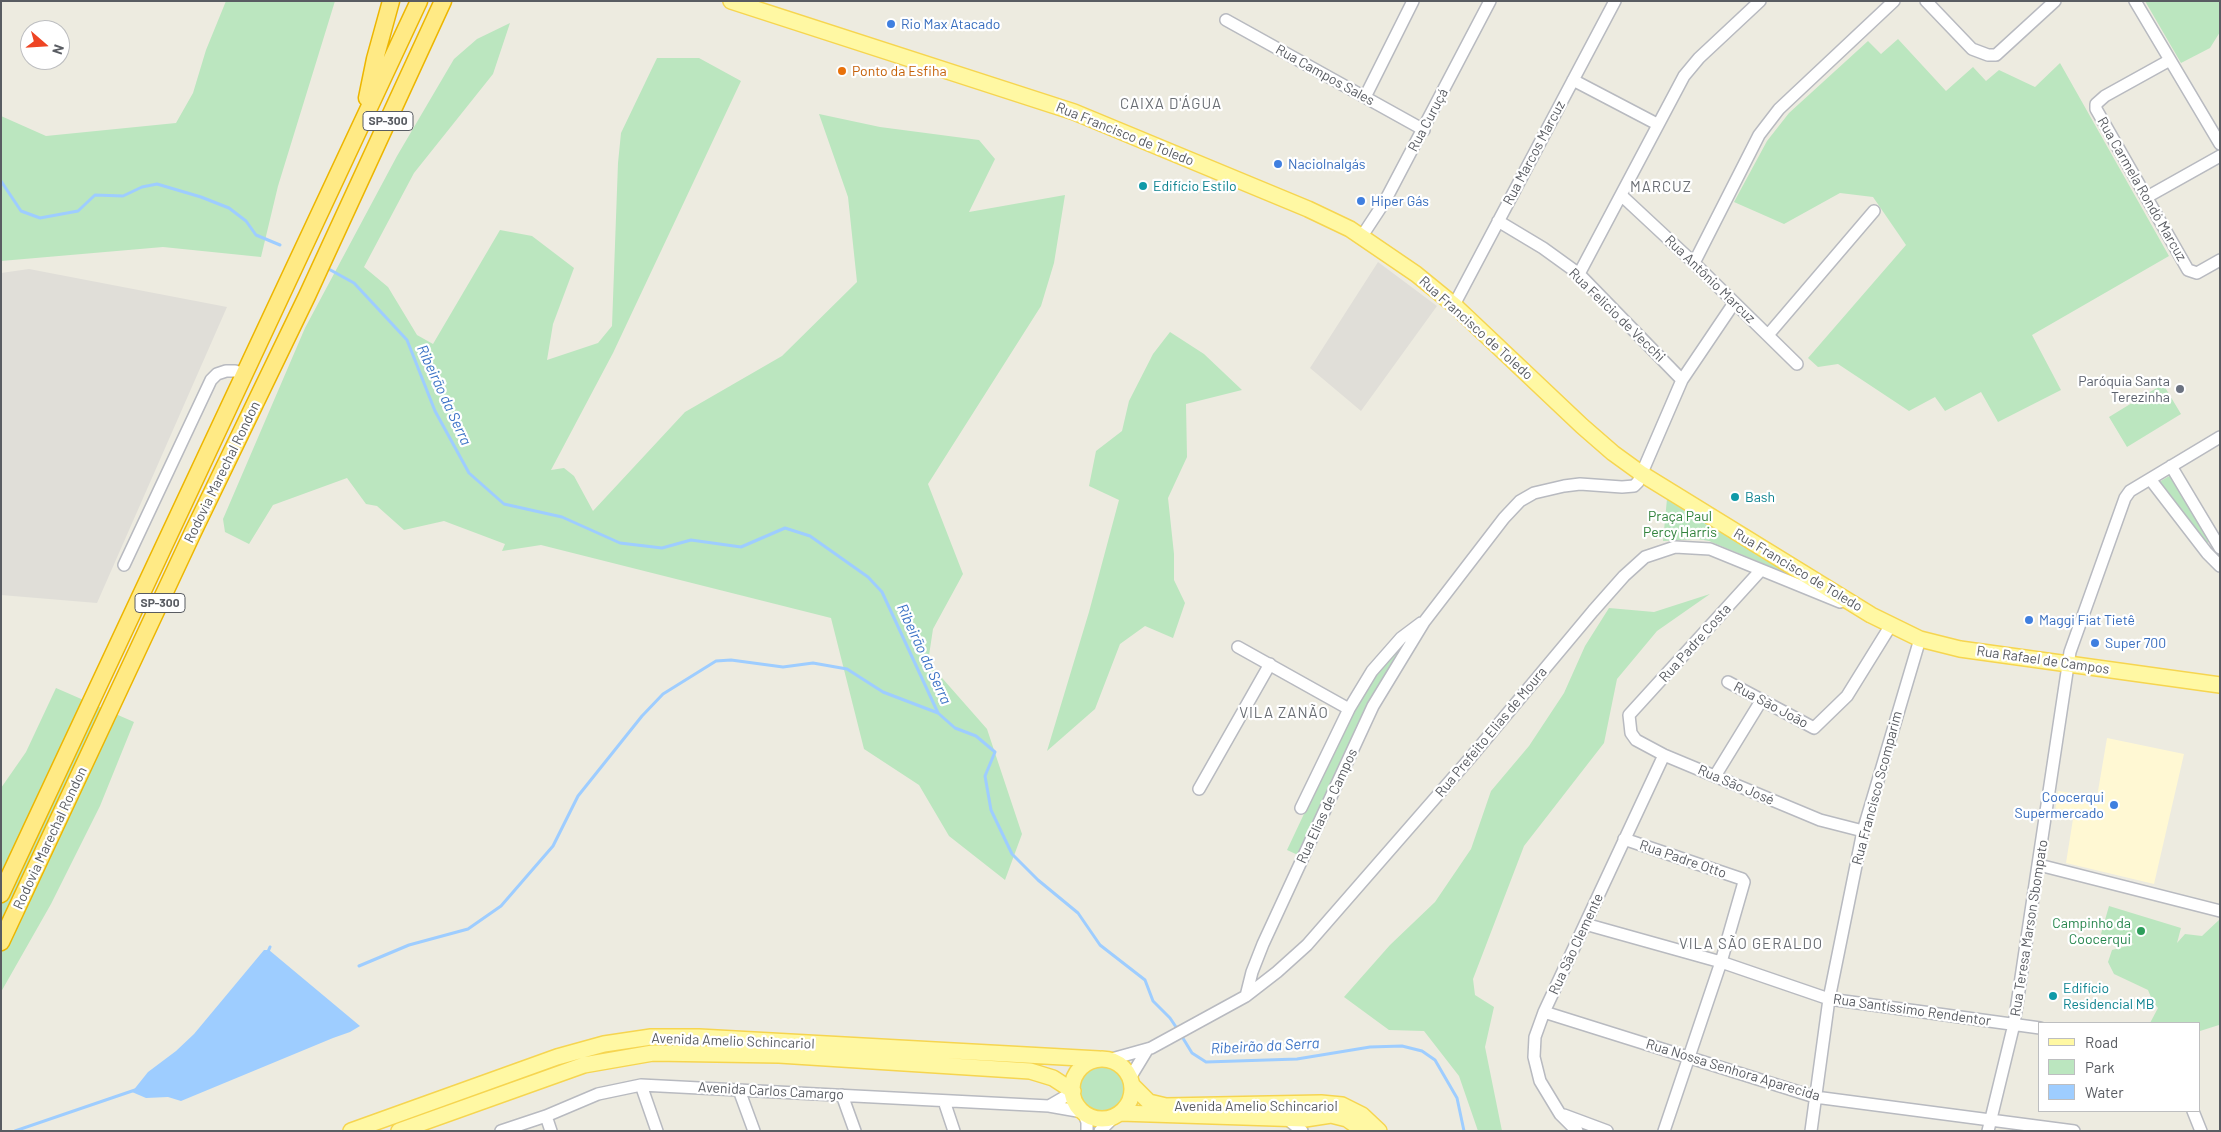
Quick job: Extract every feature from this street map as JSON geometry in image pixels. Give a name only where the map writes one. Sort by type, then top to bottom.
[{"type":"highway","points":[[363,123],[375,59],[391,1]]},
{"type":"highway","name":"Rodovia Marechal Rondon","points":[[1,894],[419,1]]},
{"type":"highway","name":"Rodovia Marechal Rondon","points":[[1,942],[193,532],[307,296],[443,1]]},
{"type":"main road","name":"Rua Francisco de Toledo","points":[[732,1],[1074,112],[1308,209],[1362,236],[1416,274],[1454,305],[1582,426],[1642,474],[1871,615]]},
{"type":"main road","name":"Rua Rafael de Campos","points":[[1871,615],[1920,638],[1960,648],[2220,685]]},
{"type":"main road","name":"Avenida Amelio Schincariol","points":[[351,1131],[557,1057],[604,1044],[644,1038],[699,1037],[1104,1059],[1122,1066],[1131,1081],[1150,1102],[1166,1106],[1288,1111],[1307,1128],[1324,1116],[1340,1116],[1364,1131]]},
{"type":"main road","name":"Avenida Amelio Schincariol","points":[[399,1131],[584,1065],[622,1057],[653,1054],[779,1055],[1030,1071],[1053,1078],[1073,1092]]},
{"type":"main road","points":[[1083,1112],[1078,1106],[1073,1092],[1074,1082],[1083,1066],[1104,1059]]},
{"type":"main road","points":[[1118,1114],[1130,1100],[1131,1081]]},
{"type":"main road","name":"Avenida Amelio Schincariol","points":[[1083,1112],[1095,1118],[1106,1118],[1118,1114],[1288,1111],[1342,1105],[1362,1115],[1379,1131]]},
{"type":"street","points":[[1365,97],[1413,1]]},
{"type":"street","name":"Rua Curuçá","points":[[1362,236],[1386,200],[1490,1]]},
{"type":"street","name":"Rua Marcos Marcuz","points":[[1454,305],[1615,1]]},
{"type":"street","points":[[1579,274],[1684,76],[1699,58],[1760,1]]},
{"type":"street","points":[[1694,263],[1760,135],[1779,109],[1894,1]]},
{"type":"street","points":[[1926,1],[1972,49],[1988,55],[1996,55],[2055,1]]},
{"type":"street","points":[[2135,1],[2220,144]]},
{"type":"street","name":"Rua Campos Sales","points":[[1226,20],[1424,130]]},
{"type":"street","name":"Rua Carmela Rondó Marcuz","points":[[2170,60],[2105,96],[2096,104],[2096,108],[2188,270],[2197,273],[2220,260]]},
{"type":"street","points":[[1573,80],[1657,124]]},
{"type":"street","points":[[2147,197],[2220,156]]},
{"type":"street","name":"Rua Antônio Marcuz","points":[[1621,195],[1694,263],[1797,364]]},
{"type":"street","points":[[1768,335],[1874,211]]},
{"type":"street","name":"Rua Felicio de Vecchi","points":[[1498,221],[1543,248],[1579,274],[1682,380]]},
{"type":"street","points":[[1642,474],[1682,380],[1734,303]]},
{"type":"street","points":[[124,565],[211,380],[217,374],[226,371],[244,374]]},
{"type":"street","name":"Rua Teresa Marson Sbompato","points":[[1989,1125],[2014,1024],[2070,652],[2124,498],[2130,491],[2220,436]]},
{"type":"street","points":[[2171,466],[2220,549],[2207,553]]},
{"type":"street","name":"Rua Elias de Campos","points":[[1246,996],[1252,972],[1263,944],[1373,706],[1424,622],[1504,518],[1520,501],[1534,493],[1564,486],[1628,487],[1638,482],[1642,474]]},
{"type":"street","points":[[2150,479],[2207,553],[2220,566]]},
{"type":"street","name":"Rua Prefeito Elias de Moura","points":[[1104,1059],[1149,1049],[1246,996],[1307,945],[1470,757],[1593,611],[1624,576],[1645,557],[1675,547],[1710,549],[1871,615]]},
{"type":"street","name":"Rua Padre Costa","points":[[1629,715],[1761,570]]},
{"type":"street","name":"Rua Elias de Campos","points":[[1301,808],[1349,708],[1372,671],[1401,638],[1424,622]]},
{"type":"street","name":"Rua São João","points":[[1728,682],[1814,728],[1847,696],[1892,625]]},
{"type":"street","name":"Rua Francisco Scomparim","points":[[1811,1131],[1829,999],[1863,831],[1920,638]]},
{"type":"street","points":[[1238,647],[1349,708]]},
{"type":"street","points":[[1199,789],[1270,664]]},
{"type":"street","points":[[1715,776],[1761,701]]},
{"type":"street","name":"Rua São José","points":[[1629,715],[1631,733],[1636,740],[1664,755],[1820,820],[1863,831]]},
{"type":"street","name":"Rua São Clemente","points":[[1577,1131],[1560,1114],[1540,1081],[1534,1057],[1535,1037],[1544,1012],[1664,755]]},
{"type":"street","name":"Rua Padre Otto","points":[[1624,839],[1742,879],[1744,885],[1721,962]]},
{"type":"street","points":[[2039,865],[2220,911]]},
{"type":"street","name":"Rua Santíssimo Rendentor","points":[[1585,924],[1721,962],[1829,999],[2038,1028]]},
{"type":"street","points":[[1664,1131],[1721,962]]},
{"type":"street","name":"Rua Nossa Senhora Aparecida","points":[[1544,1012],[1815,1097],[1989,1125],[2074,1131]]},
{"type":"street","points":[[1131,1081],[1149,1049]]},
{"type":"street","points":[[640,1085],[657,1131]]},
{"type":"street","name":"Avenida Carlos Camargo","points":[[500,1131],[546,1116],[598,1094],[640,1085],[1048,1106],[1083,1112]]},
{"type":"street","points":[[739,1090],[754,1131]]},
{"type":"street","points":[[1048,1106],[1073,1092]]},
{"type":"street","points":[[842,1095],[855,1131]]},
{"type":"street","points":[[944,1101],[954,1131]]},
{"type":"street","points":[[1083,1112],[1088,1131]]},
{"type":"street","points":[[2193,1112],[2201,1131]]},
{"type":"street","points":[[1100,1131],[1118,1114]]},
{"type":"street","points":[[1560,1114],[1607,1131]]},
{"type":"street","points":[[546,1116],[551,1131]]},
{"type":"shaded area","points":[[1378,262],[1437,306],[1361,411],[1310,368]]},
{"type":"shaded area","points":[[29,269],[227,307],[97,603],[1,595],[1,273]]},
{"type":"shaded area","name":"Coocerqui Supermercado","points":[[2107,738],[2184,754],[2154,884],[2066,863],[2073,819],[2055,813],[2058,791],[2097,797]]},
{"type":"green space","points":[[226,1],[335,1],[278,186],[261,257],[163,247],[1,261],[1,116],[46,136],[176,123],[193,93],[206,50]]},
{"type":"green space","points":[[2145,1],[2219,1],[2220,32],[2210,48],[2181,63]]},
{"type":"green space","points":[[510,23],[493,74],[414,173],[364,267],[388,287],[417,335],[433,344],[500,230],[532,236],[574,268],[553,324],[547,360],[598,343],[612,326],[618,163],[621,133],[657,58],[699,58],[741,81],[613,353],[551,470],[564,468],[574,476],[593,511],[685,412],[782,356],[857,282],[848,197],[819,114],[880,127],[979,140],[995,159],[969,212],[1065,195],[1054,263],[1041,306],[928,484],[963,574],[933,629],[928,662],[987,729],[1022,834],[1005,880],[949,836],[919,785],[864,749],[831,618],[541,545],[502,551],[505,544],[444,521],[404,530],[377,506],[366,504],[347,478],[273,505],[249,544],[225,532],[223,519],[305,328],[397,156],[454,59],[477,39]]},
{"type":"green space","points":[[1898,39],[1946,91],[1973,67],[1986,81],[1999,70],[2035,87],[2060,63],[2169,256],[2032,335],[2061,390],[1998,422],[1981,392],[1945,411],[1935,397],[1909,411],[1838,364],[1818,367],[1808,358],[1906,245],[1873,197],[1840,193],[1784,224],[1734,202],[1767,141],[1789,113],[1868,41],[1881,54]]},
{"type":"green space","points":[[1170,332],[1204,354],[1242,390],[1186,404],[1187,457],[1168,498],[1174,554],[1174,580],[1185,603],[1173,638],[1145,626],[1120,644],[1095,709],[1047,751],[1089,612],[1119,500],[1089,486],[1096,451],[1122,431],[1129,401],[1153,354]]},
{"type":"green space","points":[[2163,384],[2181,414],[2127,447],[2109,417]]},
{"type":"green space","points":[[2171,475],[2212,541],[2204,544],[2159,482]]},
{"type":"green space","name":"Praça Paul Percy Harris","points":[[1667,499],[1805,581],[1709,541],[1698,539],[1663,541]]},
{"type":"green space","points":[[1710,594],[1657,631],[1617,679],[1604,743],[1524,846],[1473,979],[1475,995],[1494,1007],[1485,1047],[1502,1131],[1478,1131],[1459,1076],[1424,1031],[1389,1030],[1344,997],[1390,945],[1435,902],[1471,849],[1491,791],[1529,746],[1564,693],[1585,646],[1609,608],[1654,612]]},
{"type":"green space","points":[[1406,641],[1374,696],[1298,855],[1287,850],[1351,714],[1375,676]]},
{"type":"green space","points":[[56,688],[134,722],[100,806],[51,904],[1,992],[1,788],[26,752]]},
{"type":"green space","points":[[2109,906],[2181,928],[2177,943],[2185,934],[2202,936],[2220,919],[2219,1025],[2201,1031],[2201,1022],[2151,1022],[2158,1008],[2148,990],[2114,974],[2108,962],[2112,950],[2134,944],[2101,934]]},
{"type":"green space","points":[[1098,1064],[1108,1064],[1117,1068],[1123,1074],[1126,1079],[1126,1097],[1117,1108],[1108,1112],[1098,1112],[1089,1108],[1083,1102],[1079,1093],[1079,1083],[1083,1074],[1089,1068]]},
{"type":"water","points":[[264,950],[269,950],[360,1026],[350,1032],[181,1101],[168,1097],[146,1098],[132,1092],[148,1072],[176,1051],[194,1034]]},
{"type":"waterway","name":"Ribeirão da Serra","points":[[1,181],[21,211],[40,218],[78,211],[95,195],[123,196],[142,187],[157,184],[201,197],[229,208],[246,221],[256,235],[280,245]]},
{"type":"waterway","name":"Ribeirão da Serra","points":[[325,267],[354,283],[407,340],[435,411],[469,473],[504,504],[562,517],[620,543],[662,548],[691,540],[741,547],[785,528],[810,536],[868,577],[882,592],[938,713],[955,728],[976,736],[995,752],[985,776],[991,810],[1012,854],[1038,880],[1078,913],[1100,945],[1145,980],[1153,1001],[1170,1018],[1178,1030]]},
{"type":"waterway","points":[[359,966],[409,945],[468,929],[501,906],[553,846],[578,796],[642,716],[663,694],[716,661],[731,660],[783,667],[813,663],[847,669],[883,692],[938,713]]},
{"type":"waterway","points":[[267,954],[270,947]]},
{"type":"waterway","name":"Ribeirão da Serra","points":[[1181,1035],[1192,1053],[1206,1062],[1297,1059],[1370,1047],[1402,1046],[1422,1051],[1435,1060],[1457,1098],[1464,1131]]},
{"type":"waterway","points":[[15,1131],[135,1090]]},
{"type":"place","name":"Rio Max Atacado","points":[[891,24]]},
{"type":"place","name":"Ponto da Esfiha","points":[[842,71]]},
{"type":"place","name":"Naciolnalgás","points":[[1278,164]]},
{"type":"place","name":"Edifício Estilo","points":[[1143,186]]},
{"type":"place","name":"Hiper Gás","points":[[1361,201]]},
{"type":"place","name":"Paróquia Santa Terezinha","points":[[2180,389]]},
{"type":"place","name":"Bash","points":[[1735,497]]},
{"type":"place","name":"Maggi Fiat Tietê","points":[[2029,620]]},
{"type":"place","name":"Super 700","points":[[2095,643]]},
{"type":"place","name":"Coocerqui Supermercado","points":[[2114,805]]},
{"type":"place","name":"Campinho da Coocerqui","points":[[2141,931]]},
{"type":"place","name":"Edifício Residencial MB","points":[[2053,996]]},
{"type":"district","name":"CAIXA D'ÁGUA","points":[[1171,104]]},
{"type":"district","name":"MARCUZ","points":[[1661,187]]},
{"type":"district","name":"VILA ZANÃO","points":[[1284,713]]},
{"type":"district","name":"VILA SÃO GERALDO","points":[[1751,944]]}]
